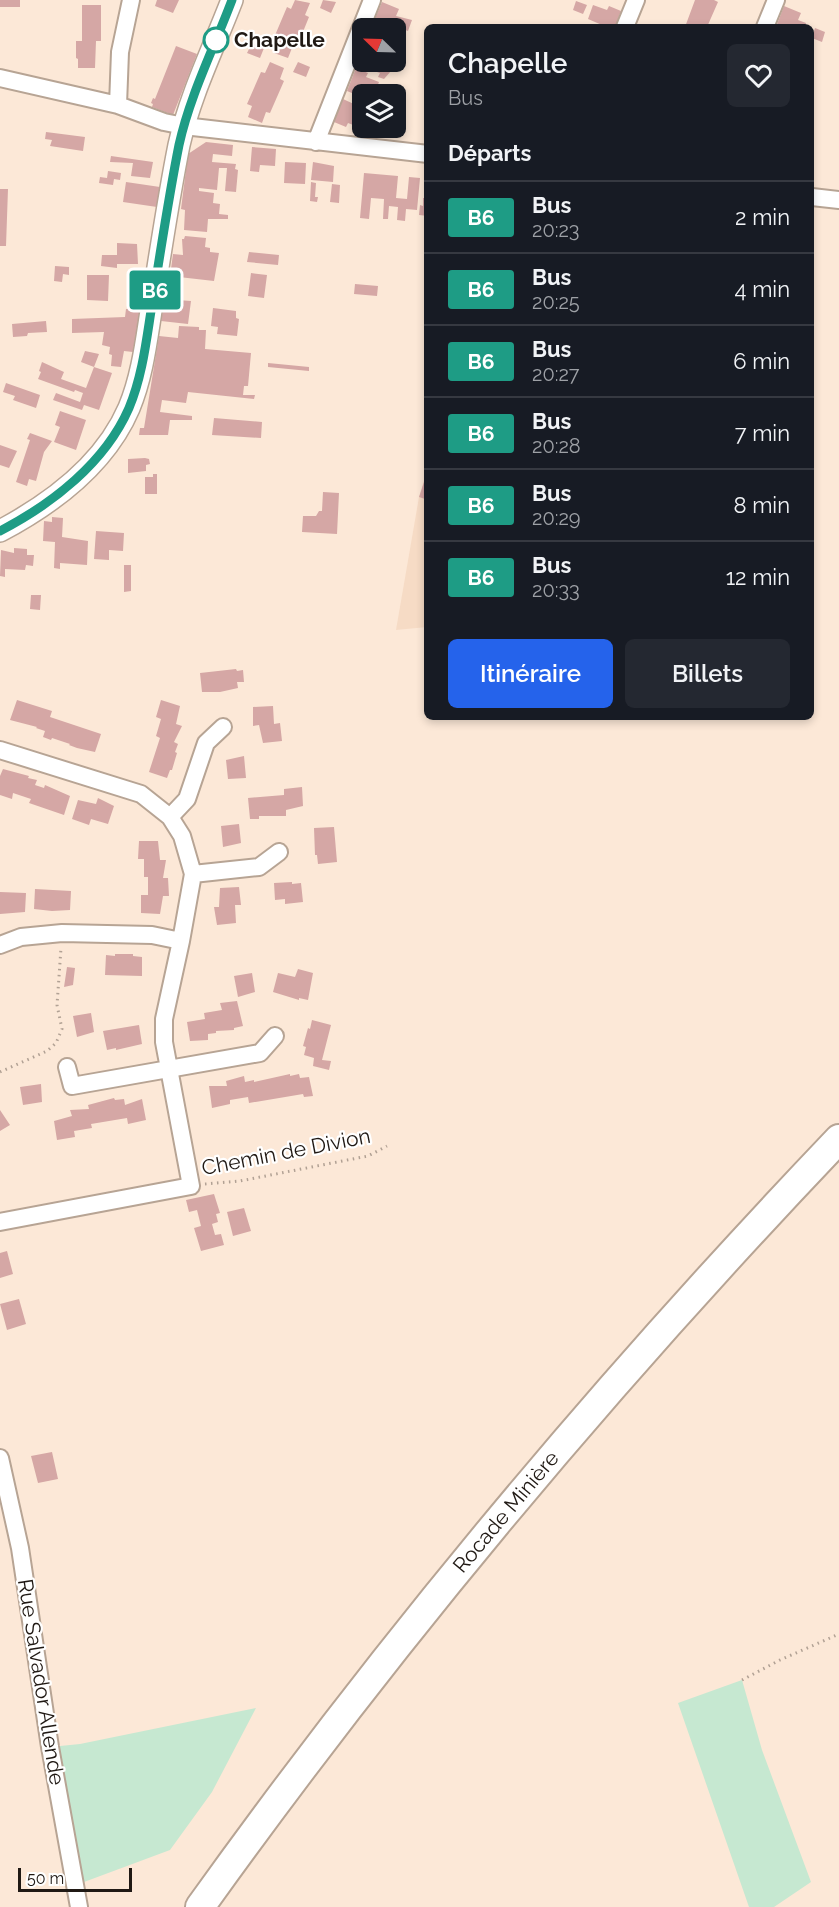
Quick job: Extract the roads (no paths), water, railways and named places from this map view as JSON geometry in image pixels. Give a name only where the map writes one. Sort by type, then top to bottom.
[{"type":"highway","name":"Rocade Minière","points":[[200,1907],[317,1746],[483,1538],[728,1257],[839,1139]]},
{"type":"highway","name":"Rocade Minière","points":[[216,1907],[294,1800],[502,1538],[682,1330],[839,1160]]},
{"type":"street","points":[[118,105],[120,52],[131,0]]},
{"type":"street","points":[[0,531],[53,497],[82,474],[102,452],[128,408],[143,355],[184,126],[232,0]]},
{"type":"street","points":[[316,142],[372,0]]},
{"type":"street","points":[[626,24],[636,0]]},
{"type":"street","points":[[766,24],[776,0]]},
{"type":"street","points":[[0,78],[118,105],[164,122],[184,126],[424,154]]},
{"type":"street","points":[[814,197],[839,200]]},
{"type":"street","points":[[170,816],[187,799],[206,743],[223,727]]},
{"type":"street","points":[[0,750],[141,794],[170,816],[182,836],[193,874],[182,941],[164,1019],[164,1042],[191,1186],[0,1222]]},
{"type":"street","points":[[193,874],[259,867],[279,852]]},
{"type":"street","points":[[0,945],[21,937],[62,933],[152,935],[182,941]]},
{"type":"street","points":[[67,1067],[72,1086],[260,1053],[275,1036]]},
{"type":"street","name":"Rue Salvador Allende","points":[[0,1458],[7,1481],[20,1548],[50,1747],[80,1907]]},
{"type":"place","name":"Chapelle","points":[[216,40]]}]
